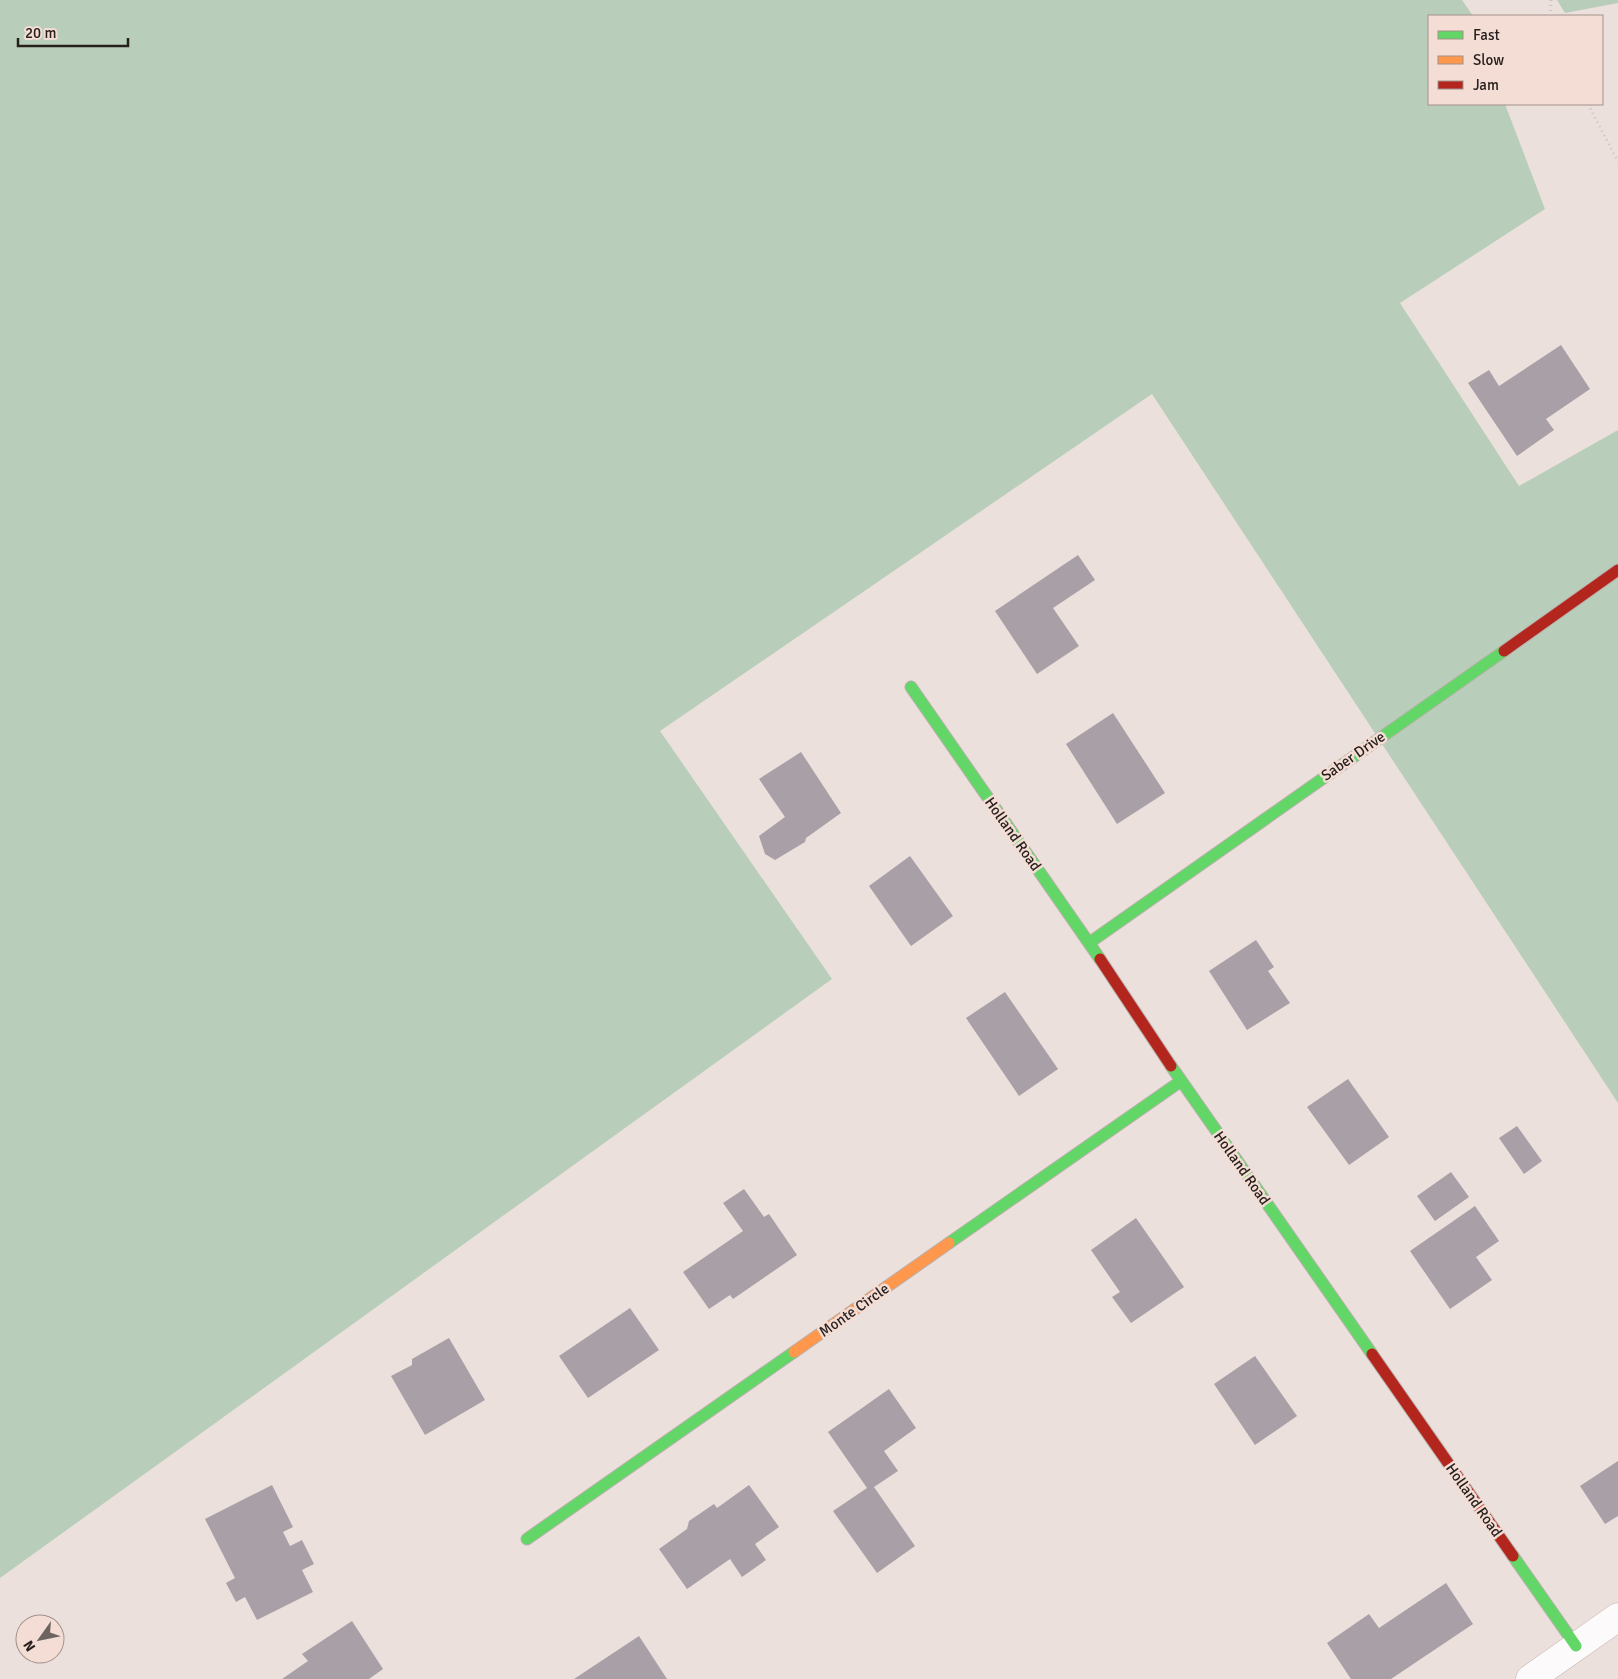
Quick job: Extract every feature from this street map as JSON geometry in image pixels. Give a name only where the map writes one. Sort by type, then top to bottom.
[{"type":"street","name":"Saber Drive","points":[[1089,943],[1618,570]]},
{"type":"street","name":"Holland Road","points":[[911,687],[1089,943],[1181,1081],[1576,1646]]},
{"type":"street","name":"Monte Circle","points":[[527,1539],[1181,1081]]},
{"type":"street","points":[[1530,1679],[1618,1617]]},
{"type":"path","points":[[1550,15],[1551,0]]},
{"type":"path","points":[[1589,105],[1618,162]]},
{"type":"green space","points":[[0,0],[1462,0],[1472,15],[1428,15],[1428,105],[1505,105],[1545,209],[1400,303],[1519,486],[1618,430],[1618,1103],[1152,394],[660,731],[832,979],[0,1578]]},
{"type":"green space","points":[[1557,0],[1618,0],[1618,3],[1565,13]]},
{"type":"building","points":[[1561,345],[1590,389],[1546,419],[1554,430],[1517,456],[1468,383],[1489,370],[1499,386]]},
{"type":"building","points":[[1078,555],[1095,580],[1053,608],[1079,646],[1037,674],[995,611]]},
{"type":"building","points":[[1113,713],[1165,793],[1117,824],[1066,744]]},
{"type":"building","points":[[801,752],[841,813],[806,838],[805,842],[775,860],[765,854],[759,836],[785,817],[759,779]]},
{"type":"building","points":[[910,856],[953,916],[911,946],[869,886]]},
{"type":"building","points":[[1256,940],[1274,967],[1268,971],[1290,1003],[1247,1030],[1209,971]]},
{"type":"building","points":[[1005,992],[1058,1069],[1019,1096],[966,1018]]},
{"type":"building","points":[[1348,1079],[1389,1137],[1349,1165],[1307,1107]]},
{"type":"building","points":[[1517,1126],[1542,1161],[1524,1174],[1499,1138]]},
{"type":"building","points":[[1451,1172],[1469,1197],[1435,1221],[1417,1196]]},
{"type":"building","points":[[744,1189],[764,1217],[769,1214],[797,1255],[733,1299],[730,1295],[709,1309],[683,1272],[743,1231],[723,1203]]},
{"type":"building","points":[[1475,1206],[1499,1241],[1476,1257],[1492,1280],[1450,1309],[1410,1251]]},
{"type":"building","points":[[1136,1218],[1184,1287],[1131,1323],[1112,1297],[1120,1292],[1091,1250]]},
{"type":"building","points":[[630,1308],[659,1350],[588,1398],[559,1356]]},
{"type":"building","points":[[449,1338],[485,1400],[425,1435],[391,1376],[412,1365],[412,1359]]},
{"type":"building","points":[[1255,1356],[1297,1416],[1255,1445],[1214,1384]]},
{"type":"building","points":[[889,1389],[916,1428],[884,1451],[898,1471],[874,1487],[915,1546],[877,1573],[833,1511],[867,1488],[828,1432]]},
{"type":"building","points":[[1618,1461],[1618,1516],[1605,1524],[1580,1486]]},
{"type":"building","points":[[272,1485],[293,1527],[283,1532],[290,1546],[302,1540],[314,1564],[302,1570],[313,1592],[257,1620],[245,1597],[236,1602],[226,1583],[235,1578],[205,1519]]},
{"type":"building","points":[[749,1485],[779,1527],[755,1544],[766,1560],[742,1577],[730,1559],[687,1589],[659,1549],[687,1529],[689,1521],[714,1504],[717,1508]]},
{"type":"building","points":[[1446,1583],[1473,1624],[1391,1679],[1351,1679],[1327,1643],[1369,1614],[1379,1628]]},
{"type":"building","points":[[352,1621],[383,1669],[369,1679],[282,1679],[308,1661],[302,1654]]},
{"type":"building","points":[[639,1636],[667,1679],[574,1679]]},
{"type":"traffic: fast","points":[[1089,943],[1504,651]]},
{"type":"traffic: fast","points":[[911,687],[1100,959]]},
{"type":"traffic: fast","points":[[1171,1066],[1372,1354]]},
{"type":"traffic: fast","points":[[949,1243],[1181,1081]]},
{"type":"traffic: fast","points":[[527,1539],[794,1352]]},
{"type":"traffic: fast","points":[[1513,1556],[1576,1646]]},
{"type":"traffic: slow","points":[[794,1352],[949,1243]]},
{"type":"traffic: jam","points":[[1504,651],[1618,570]]},
{"type":"traffic: jam","points":[[1100,959],[1171,1066]]},
{"type":"traffic: jam","points":[[1372,1354],[1513,1556]]}]
